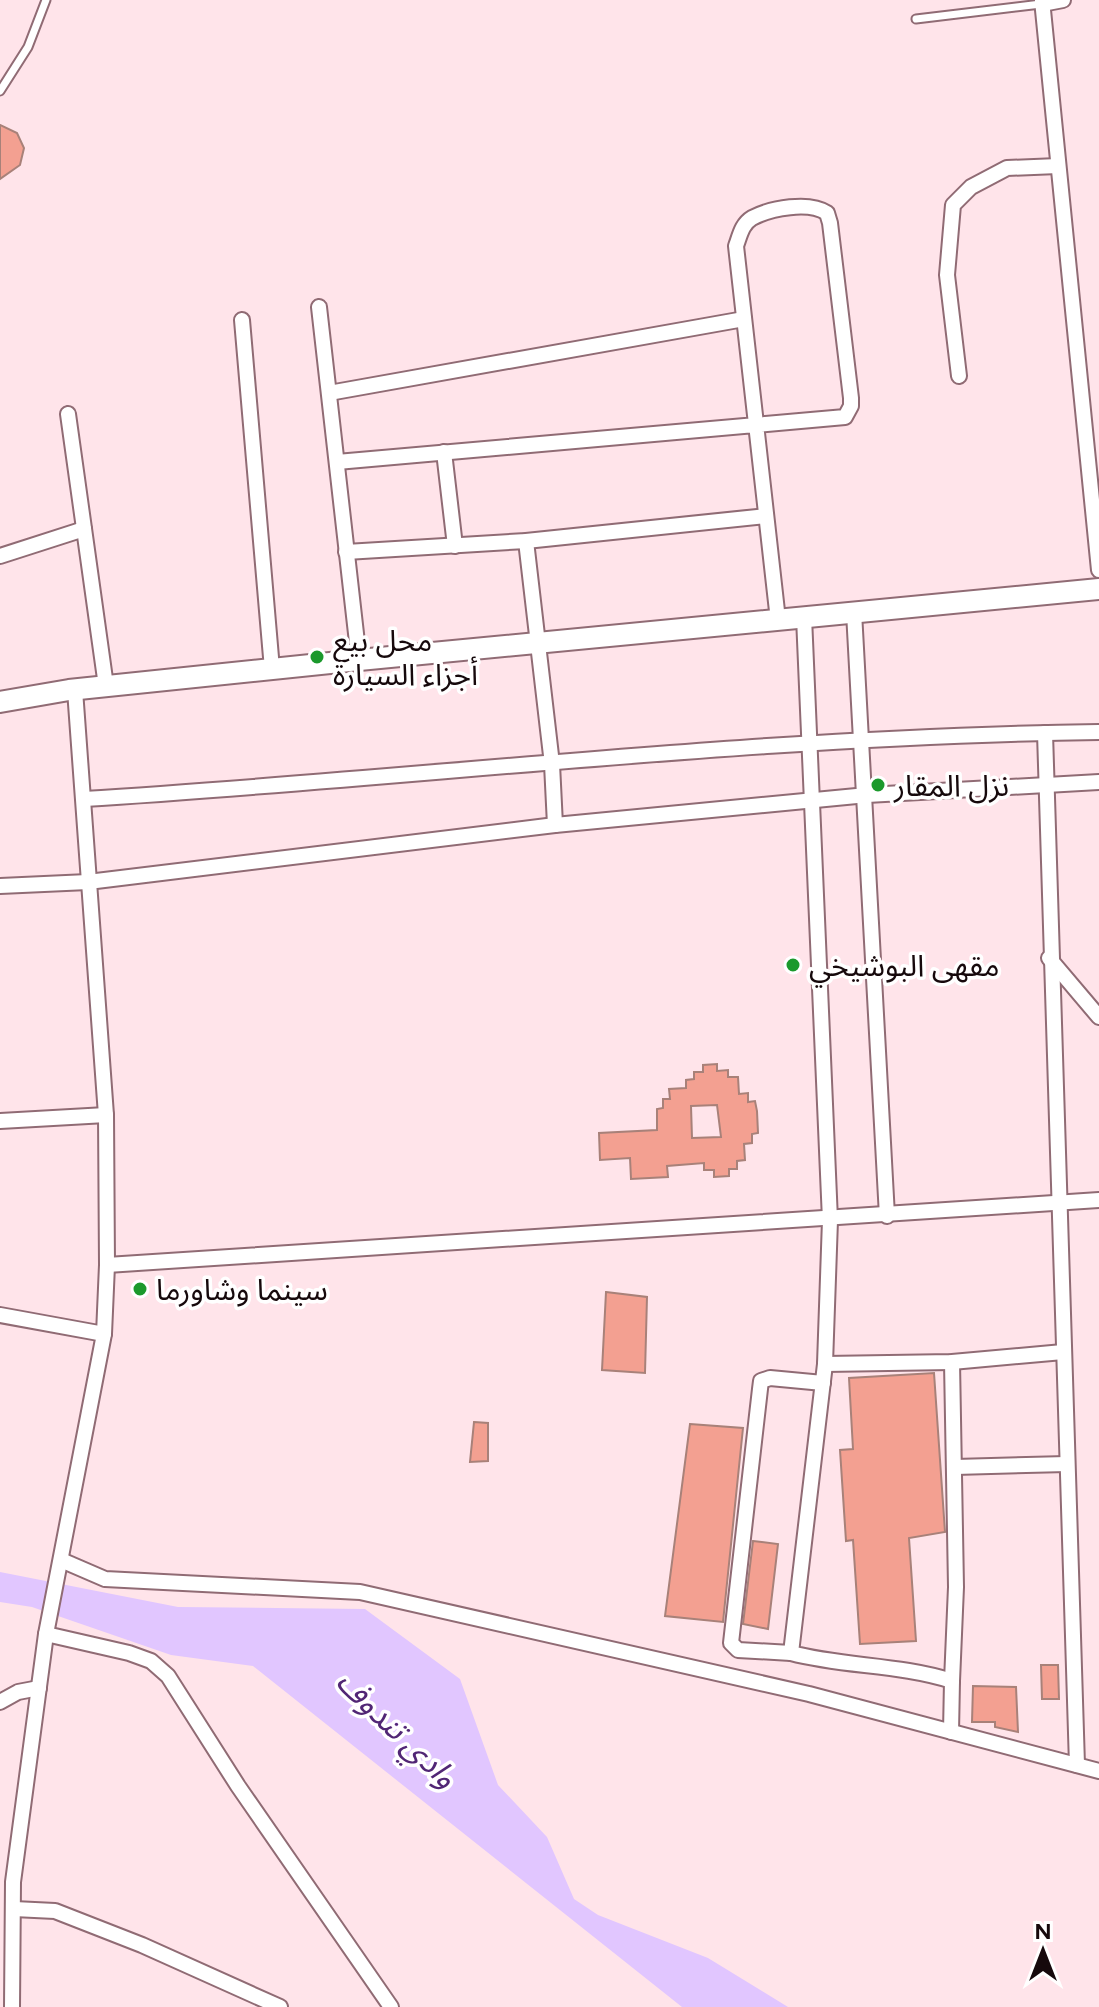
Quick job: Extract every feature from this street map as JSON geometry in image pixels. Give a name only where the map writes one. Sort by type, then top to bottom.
[{"type":"main road","points":[[0,702],[106,686],[1099,589]]},
{"type":"street","points":[[1063,0],[1042,2],[1099,570]]},
{"type":"street","points":[[959,376],[947,275],[953,205],[971,187],[1007,168],[1058,166]]},
{"type":"street","points":[[337,462],[754,422],[845,417],[851,398],[827,213],[819,208],[794,207],[752,219],[742,228],[736,246],[754,422],[778,620]]},
{"type":"street","points":[[319,307],[359,660]]},
{"type":"street","points":[[329,393],[744,319]]},
{"type":"street","points":[[242,320],[272,669]]},
{"type":"street","points":[[68,414],[106,686]]},
{"type":"street","points":[[444,452],[455,546]]},
{"type":"street","points":[[346,552],[526,541],[766,516]]},
{"type":"street","points":[[0,556],[84,529]]},
{"type":"street","points":[[526,541],[552,764],[555,825]]},
{"type":"street","points":[[854,612],[867,795],[887,1216]]},
{"type":"street","points":[[791,1653],[825,1364],[830,1220],[804,617]]},
{"type":"street","points":[[12,2007],[14,1909],[6,1882],[46,1634],[104,1334],[106,1115],[75,690]]},
{"type":"street","points":[[84,799],[809,742],[1099,732]]},
{"type":"street","points":[[1045,733],[1049,958],[1077,1765]]},
{"type":"street","points":[[0,886],[88,882],[555,825],[811,800],[1099,782]]},
{"type":"street","points":[[1049,958],[1099,1017]]},
{"type":"street","points":[[0,1121],[106,1115]]},
{"type":"street","points":[[107,1265],[1099,1200]]},
{"type":"street","points":[[0,1315],[104,1334]]},
{"type":"street","points":[[825,1364],[952,1362],[1063,1352]]},
{"type":"street","points":[[951,1732],[956,1587],[952,1362]]},
{"type":"street","points":[[823,1383],[770,1378],[761,1381],[731,1643],[738,1650],[791,1653],[823,1662],[892,1667],[952,1681]]},
{"type":"street","points":[[955,1467],[1067,1464]]},
{"type":"street","points":[[61,1560],[105,1579],[360,1592],[809,1694],[1099,1771]]},
{"type":"street","points":[[46,1634],[129,1653],[151,1661],[168,1676],[238,1786],[391,2007]]},
{"type":"street","points":[[0,1702],[18,1692],[39,1688]]},
{"type":"street","points":[[14,1909],[55,1911],[142,1945],[280,2007]]},
{"type":"lane","points":[[0,91],[28,47],[46,0]]},
{"type":"lane","points":[[916,19],[1042,2]]},
{"type":"water","name":"وادي تندوف","points":[[0,1572],[178,1607],[365,1609],[460,1679],[498,1785],[547,1837],[574,1899],[598,1915],[708,1958],[788,2007],[682,2007],[253,1666],[171,1655],[32,1607],[0,1602]]},
{"type":"building","points":[[0,125],[17,133],[24,148],[20,165],[0,179]]},
{"type":"building","points":[[717,1064],[717,1071],[728,1070],[728,1077],[738,1077],[739,1094],[748,1093],[748,1102],[755,1101],[758,1133],[752,1134],[752,1143],[744,1144],[745,1160],[737,1161],[737,1169],[729,1169],[729,1176],[714,1177],[714,1170],[704,1170],[704,1163],[667,1166],[668,1177],[631,1179],[630,1158],[600,1160],[599,1133],[657,1130],[657,1109],[663,1108],[663,1099],[670,1099],[669,1089],[686,1088],[686,1080],[694,1079],[694,1072],[703,1072],[703,1065]],"holes":[[[717,1105],[721,1137],[692,1138],[691,1106]]]},
{"type":"building","points":[[606,1292],[647,1297],[645,1373],[602,1370]]},
{"type":"building","points":[[934,1373],[945,1532],[909,1538],[916,1641],[860,1644],[853,1540],[846,1541],[840,1450],[853,1449],[849,1378]]},
{"type":"building","points":[[474,1422],[488,1423],[488,1461],[470,1462]]},
{"type":"building","points":[[690,1424],[743,1428],[723,1622],[665,1616]]},
{"type":"building","points":[[753,1541],[778,1544],[768,1629],[743,1624]]},
{"type":"building","points":[[1041,1665],[1058,1665],[1059,1699],[1042,1699]]},
{"type":"building","points":[[973,1686],[1016,1687],[1018,1732],[995,1727],[995,1722],[972,1722]]},
{"type":"place","name":"محل بيع أجزاء السيارة","points":[[317,657]]},
{"type":"place","name":"نزل المقار","points":[[878,785]]},
{"type":"place","name":"مقهى البوشيخي","points":[[793,965]]},
{"type":"place","name":"سينما وشاورما","points":[[140,1289]]}]
